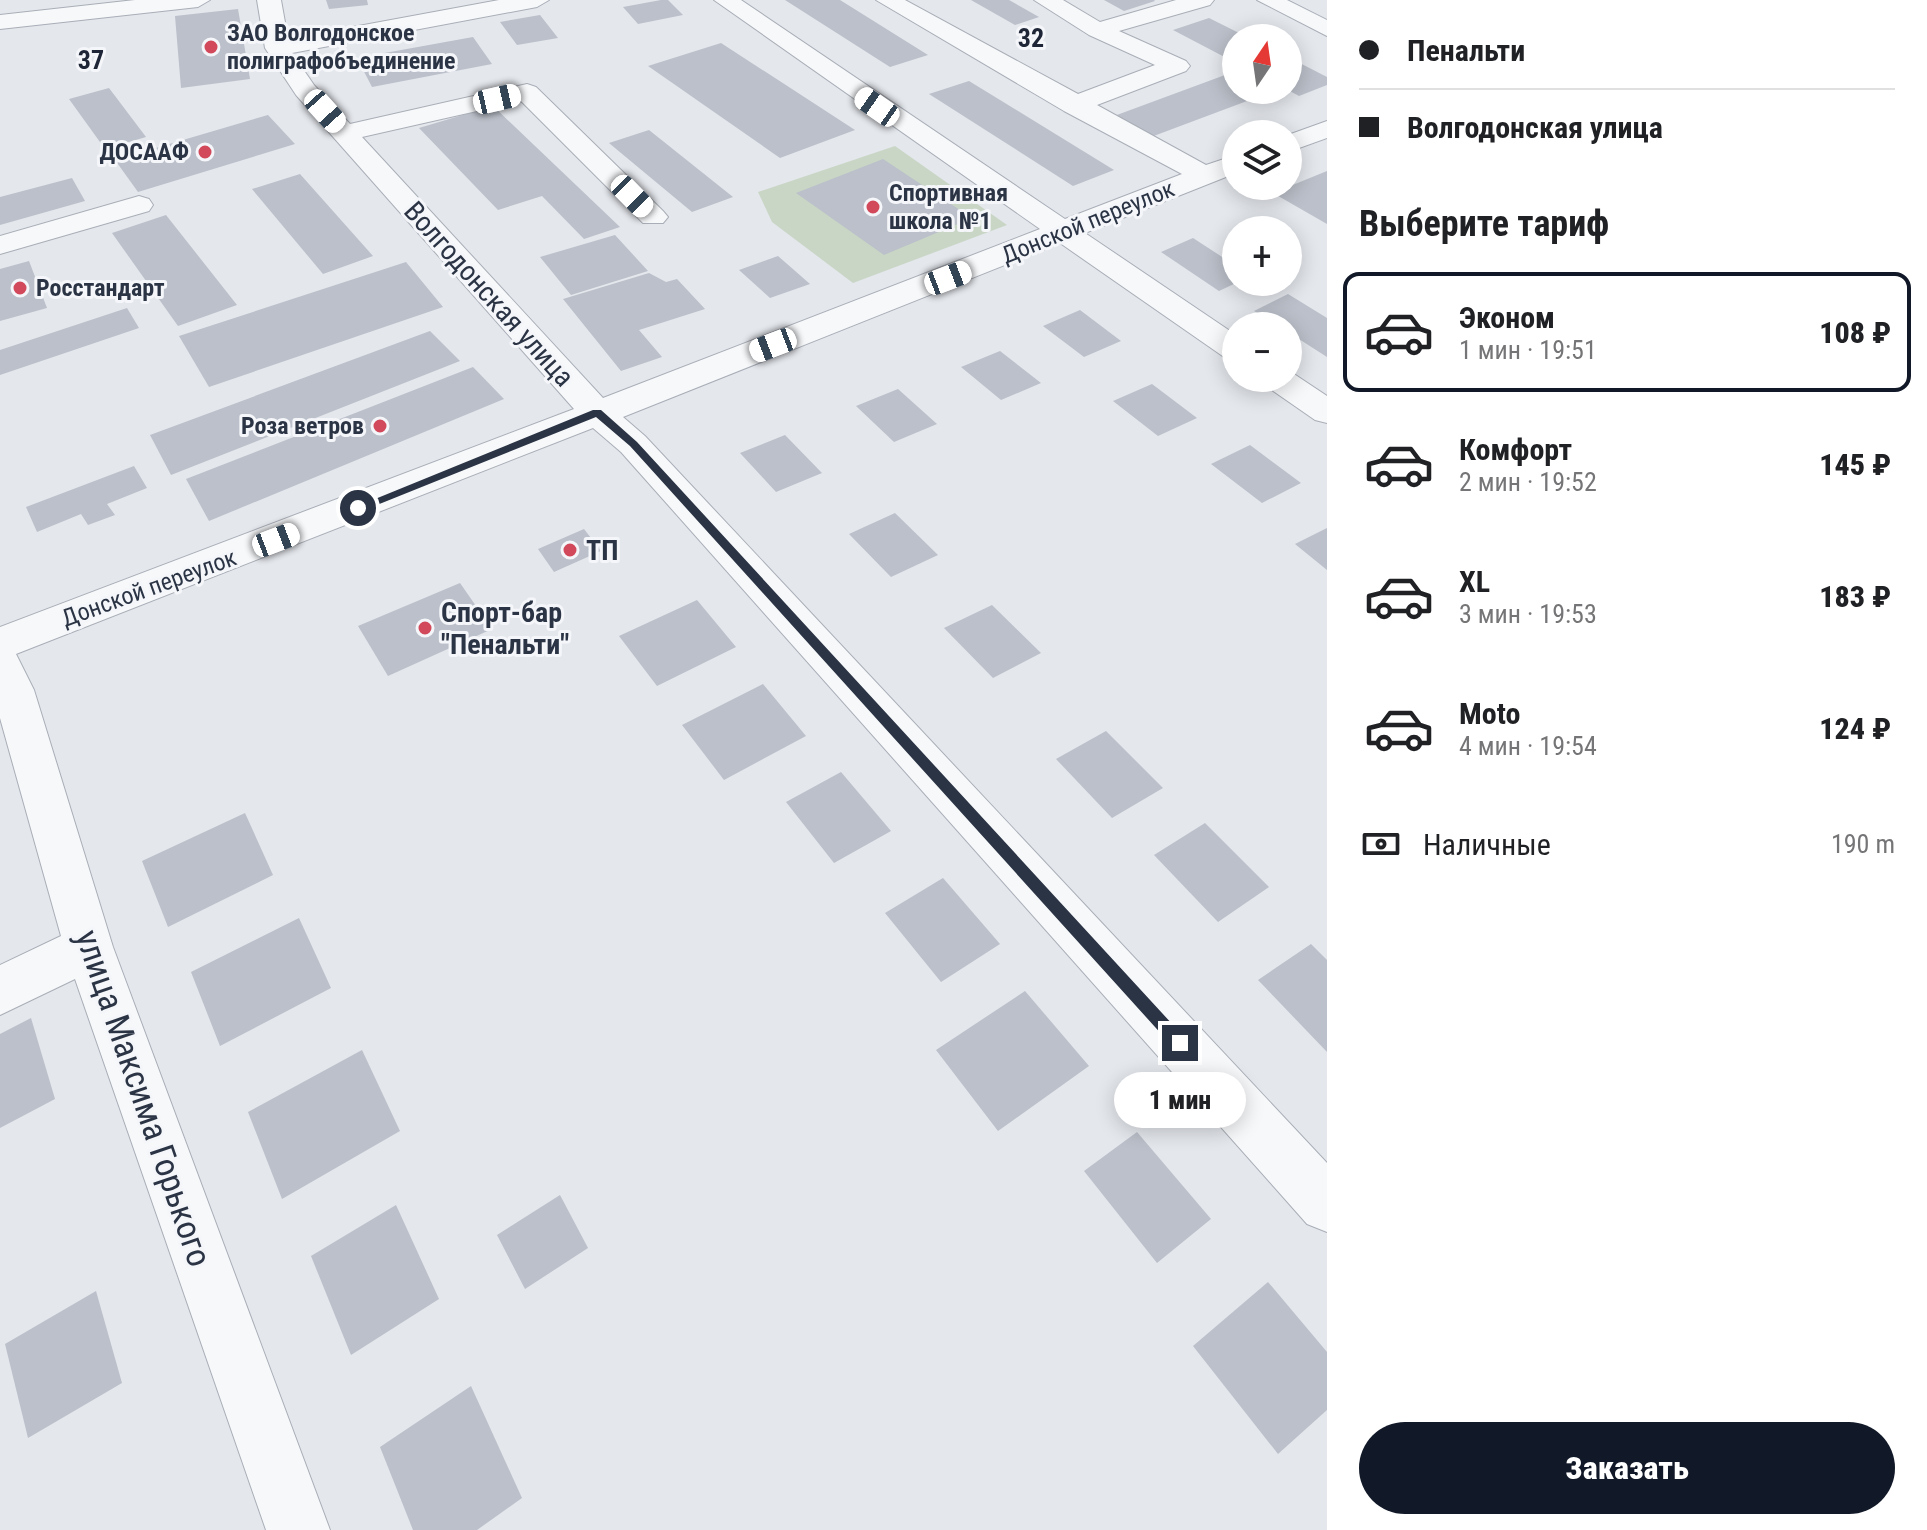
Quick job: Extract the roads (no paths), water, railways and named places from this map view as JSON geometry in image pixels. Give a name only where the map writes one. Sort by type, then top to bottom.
[{"type":"street","points":[[0,22],[198,0]]},
{"type":"street","name":"Волгодонская улица","points":[[269,0],[277,48],[305,90],[597,413],[633,444],[1327,1204]]},
{"type":"street","points":[[277,48],[537,0]]},
{"type":"street","points":[[726,0],[1222,340]]},
{"type":"street","points":[[888,0],[1073,105],[1220,169]]},
{"type":"street","points":[[1046,0],[1097,30],[1177,66],[1073,105]]},
{"type":"street","points":[[1097,30],[1202,0]]},
{"type":"street","points":[[1269,0],[1327,29]]},
{"type":"street","points":[[344,133],[527,92],[653,217]]},
{"type":"street","points":[[1302,139],[1327,129]]},
{"type":"street","name":"Донской переулок","points":[[0,643],[250,550],[1065,233],[1220,169]]},
{"type":"street","points":[[0,245],[139,205]]},
{"type":"street","points":[[1298,392],[1327,412]]},
{"type":"street","name":"улица Максима Горького","points":[[0,663],[13,690],[89,947],[298,1530]]},
{"type":"street","points":[[0,991],[89,947]]},
{"type":"place","name":"ЗАО Волгодонское полиграфобъединение","points":[[211,47]]},
{"type":"place","name":"ДОСААФ","points":[[205,152]]},
{"type":"place","name":"Спортивная школа №1","points":[[873,207]]},
{"type":"place","name":"Росстандарт","points":[[20,288]]},
{"type":"place","name":"Роза ветров","points":[[380,426]]},
{"type":"place","name":"ТП","points":[[570,550]]},
{"type":"place","name":"Спорт-бар \"Пенальти\"","points":[[425,628]]},
{"type":"district","name":"32","points":[[1031,38]]},
{"type":"district","name":"37","points":[[91,60]]}]
